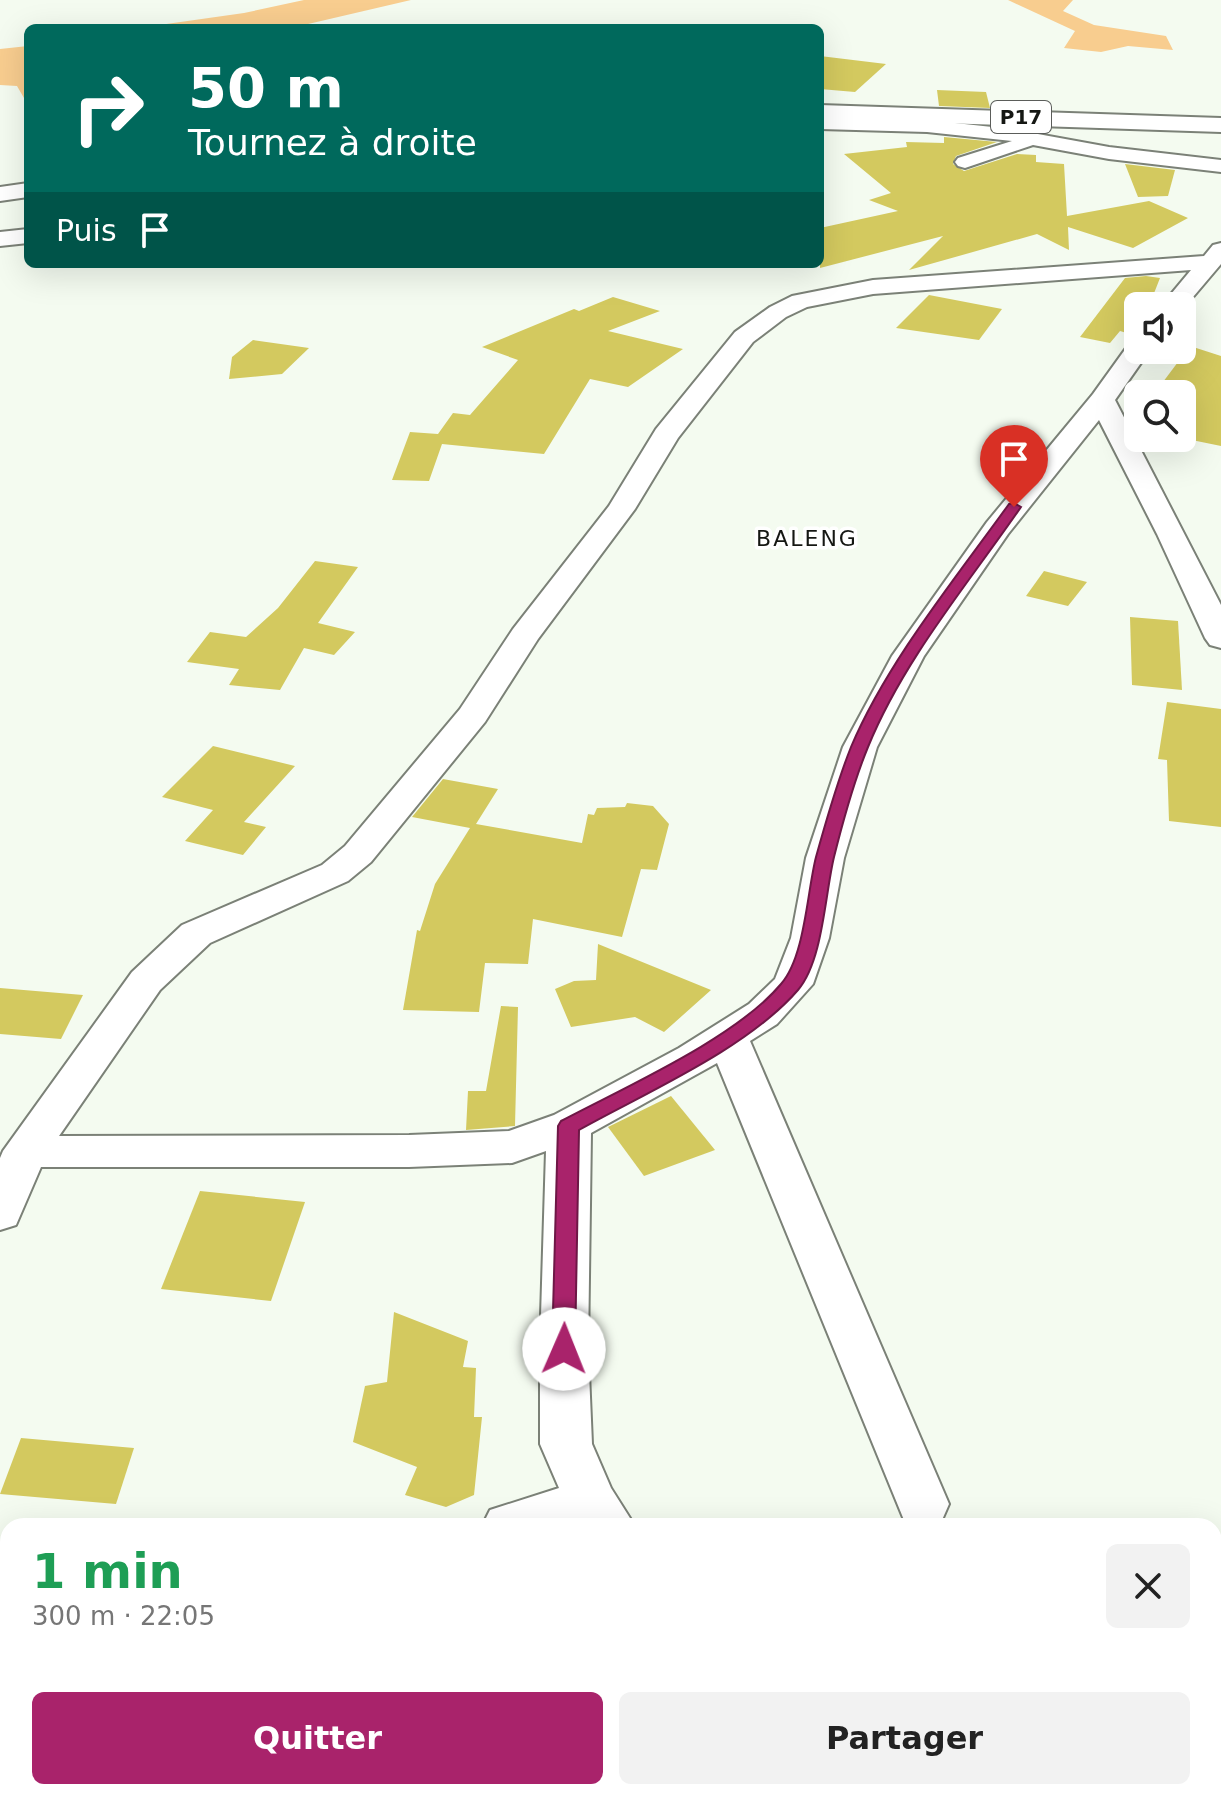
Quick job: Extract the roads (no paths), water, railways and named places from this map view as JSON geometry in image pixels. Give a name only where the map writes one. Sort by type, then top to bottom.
[{"type":"main road","name":"P17","points":[[824,112],[1221,125]]},
{"type":"main road","points":[[0,194],[24,191]]},
{"type":"street","points":[[965,162],[1038,139],[1064,126],[1069,118]]},
{"type":"street","points":[[824,123],[927,126],[1221,166]]},
{"type":"street","points":[[0,239],[24,236]]},
{"type":"street","points":[[1185,292],[1215,256]]},
{"type":"street","points":[[0,1213],[25,1151],[146,981],[196,934],[335,873],[358,854],[473,715],[524,636],[621,509],[666,435],[744,337],[778,312],[826,294],[1215,256]]},
{"type":"street","points":[[25,1151],[345,1152],[512,1147],[569,1126],[763,1014],[793,984],[810,938],[825,858],[860,747],[908,656],[997,528],[1102,400],[1127,364]]},
{"type":"street","points":[[1102,400],[1172,534],[1221,638]]},
{"type":"street","points":[[727,1036],[923,1504]]},
{"type":"street","points":[[564,1518],[599,1513],[566,1444],[564,1349],[569,1126]]},
{"type":"district","name":"BALENG","points":[[807,538]]}]
